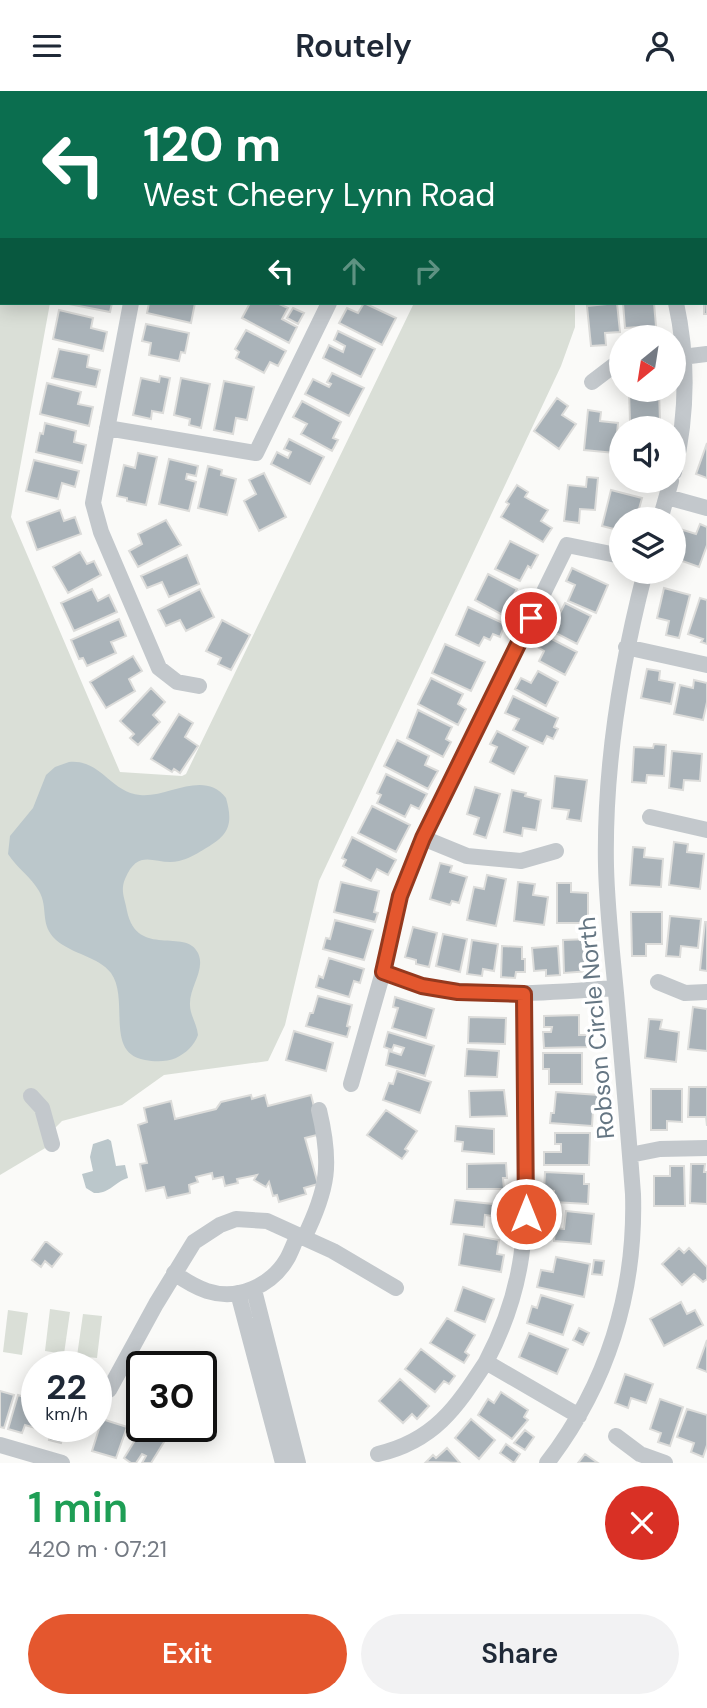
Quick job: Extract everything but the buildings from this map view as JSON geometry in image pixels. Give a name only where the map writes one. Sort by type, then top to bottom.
[{"type":"street","points":[[131,305],[93,503],[101,532],[159,668],[177,682],[199,686]]},
{"type":"street","points":[[107,428],[256,453],[328,305]]},
{"type":"street","points":[[676,305],[677,325]]},
{"type":"street","points":[[686,356],[707,354]]},
{"type":"street","points":[[592,383],[609,369]]},
{"type":"street","points":[[677,493],[707,508]]},
{"type":"street","points":[[351,1084],[383,972],[400,896],[423,838],[567,545],[609,554]]},
{"type":"street","name":"Robson Circle North","points":[[547,1463],[579,1416],[609,1354],[625,1296],[634,1222],[606,867],[606,831],[613,728],[626,647],[642,584]]},
{"type":"street","points":[[626,647],[707,665]]},
{"type":"street","points":[[650,817],[707,830]]},
{"type":"street","points":[[423,838],[467,856],[507,860],[521,861],[556,851]]},
{"type":"street","points":[[383,972],[422,986],[458,992],[524,994],[615,988]]},
{"type":"street","points":[[658,982],[685,993],[707,992]]},
{"type":"street","points":[[378,1454],[399,1450],[426,1436],[462,1398],[486,1362],[501,1332],[516,1289],[525,1240],[526,1214],[524,994]]},
{"type":"street","points":[[31,1096],[52,1119],[61,1121]]},
{"type":"street","points":[[174,1273],[210,1292],[246,1291],[272,1277],[286,1260],[323,1197],[326,1147],[318,1110]]},
{"type":"street","points":[[43,1111],[52,1144]]},
{"type":"street","points":[[630,1155],[660,1149],[707,1147]]},
{"type":"street","points":[[112,1385],[194,1242],[220,1225],[236,1219],[267,1221],[333,1251],[396,1287]]},
{"type":"street","points":[[246,1291],[283,1463]]},
{"type":"street","points":[[246,1291],[299,1463]]},
{"type":"street","points":[[486,1362],[579,1416]]},
{"type":"street","points":[[616,1436],[640,1454],[666,1463]]},
{"type":"street","points":[[0,1445],[62,1463]]},
{"type":"shaded area","points":[[0,305],[50,305],[11,517],[120,772],[182,776],[186,774],[413,305],[575,305],[575,327],[561,366],[319,881],[285,1025],[268,1061],[164,1075],[122,1105],[62,1121],[53,1130],[52,1144],[0,1175]]},
{"type":"shaded area","points":[[69,762],[89,765],[130,793],[151,795],[197,785],[217,790],[226,798],[229,823],[218,840],[182,860],[142,860],[130,869],[123,887],[132,926],[151,939],[183,942],[192,946],[200,959],[199,972],[190,998],[198,1035],[189,1049],[172,1059],[145,1060],[133,1055],[125,1047],[121,1037],[119,997],[111,973],[100,963],[56,940],[48,928],[39,891],[8,854],[10,836],[33,808],[46,775],[55,767]]},
{"type":"shaded area","points":[[108,1139],[111,1141],[116,1166],[125,1165],[128,1178],[104,1192],[94,1193],[86,1188],[82,1174],[93,1171],[90,1157],[93,1144]]},
{"type":"shaded area","points":[[50,1309],[70,1312],[64,1351],[45,1351]]},
{"type":"shaded area","points":[[8,1310],[28,1313],[21,1355],[3,1352]]},
{"type":"shaded area","points":[[83,1314],[102,1316],[98,1351],[78,1351]]},
{"type":"route","points":[[526,1214],[524,994],[458,992],[422,986],[383,972],[400,896],[423,838],[531,618]]}]
